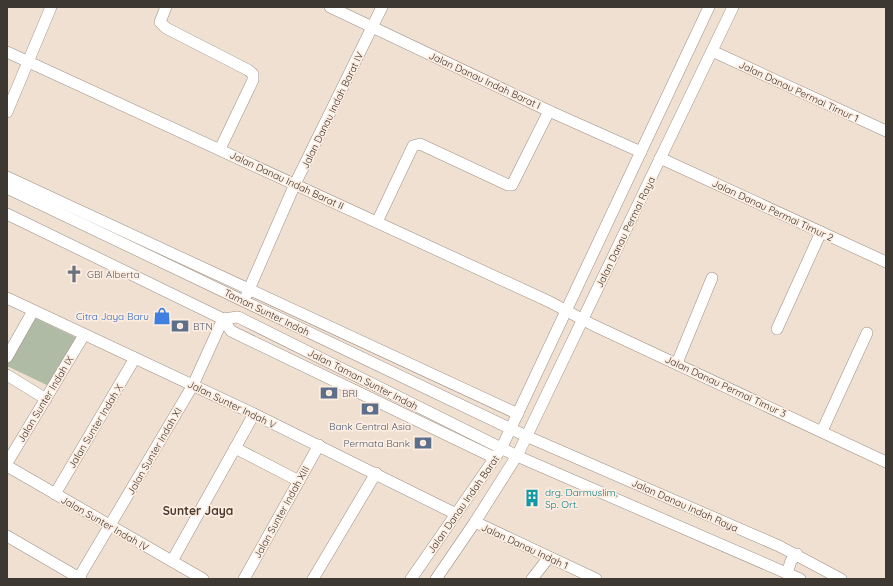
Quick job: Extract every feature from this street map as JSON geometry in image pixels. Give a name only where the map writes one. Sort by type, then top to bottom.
[{"type":"street","points":[[7,112],[51,7]]},
{"type":"street","points":[[166,7],[160,22],[166,28],[253,74],[253,80],[220,149]]},
{"type":"street","name":"Jalan Danau Indah Barat I","points":[[330,7],[641,152]]},
{"type":"street","name":"Jalan Danau Indah Barat IV","points":[[244,301],[295,184],[382,7]]},
{"type":"street","name":"Jalan Danau Permai Raya","points":[[510,430],[709,7]]},
{"type":"street","name":"Jalan Danau Permai Raya","points":[[518,455],[733,7]]},
{"type":"street","name":"Jalan Danau Permai Timur 1","points":[[712,51],[886,131]]},
{"type":"street","name":"Jalan Danau Indah Barat II","points":[[7,52],[220,149],[567,311]]},
{"type":"street","points":[[376,222],[412,146],[420,144],[508,185],[512,185],[549,110]]},
{"type":"street","name":"Jalan Danau Permai Timur 2","points":[[660,158],[886,262]]},
{"type":"street","points":[[7,177],[518,414]]},
{"type":"street","name":"Taman Sunter Indah","points":[[7,188],[526,438]]},
{"type":"street","name":"Jalan Taman Sunter Indah","points":[[7,214],[223,319],[238,317],[502,447]]},
{"type":"street","points":[[777,329],[820,232]]},
{"type":"street","points":[[677,364],[712,278]]},
{"type":"street","name":"Jalan Sunter Indah V","points":[[7,298],[319,445],[456,514]]},
{"type":"street","points":[[7,357],[33,311]]},
{"type":"street","name":"Jalan Danau Permai Timur 3","points":[[567,311],[886,462]]},
{"type":"street","name":"Jalan Taman Sunter Indah","points":[[223,319],[230,331],[495,458]]},
{"type":"street","name":"Jalan Sunter Indah XI","points":[[80,579],[193,385],[223,319]]},
{"type":"street","points":[[822,431],[867,333]]},
{"type":"street","name":"Jalan Sunter Indah IX","points":[[7,465],[84,335]]},
{"type":"street","name":"Jalan Sunter Indah X","points":[[55,494],[135,358]]},
{"type":"street","points":[[7,375],[46,399]]},
{"type":"street","points":[[362,393],[367,381]]},
{"type":"street","points":[[172,561],[254,414]]},
{"type":"street","name":"Jalan Danau Indah Barat","points":[[411,579],[495,458],[510,430]]},
{"type":"street","name":"Jalan Danau Indah Raya","points":[[526,438],[796,554],[841,579]]},
{"type":"street","name":"Jalan Sunter Indah XIII","points":[[244,579],[319,445]]},
{"type":"street","points":[[502,447],[800,579]]},
{"type":"street","points":[[235,448],[299,481]]},
{"type":"street","name":"Jalan Danau Indah Barat","points":[[436,579],[518,455]]},
{"type":"street","name":"Jalan Sunter Indah IV","points":[[7,465],[202,579]]},
{"type":"street","points":[[313,579],[376,473]]},
{"type":"street","name":"Jalan Danau Indah 1","points":[[475,522],[596,579]]},
{"type":"street","points":[[7,536],[80,579]]},
{"type":"street","points":[[787,573],[791,561],[796,554]]},
{"type":"street","points":[[532,579],[549,557]]},
{"type":"green space","points":[[33,317],[79,339],[51,387],[7,366],[7,363]]},
{"type":"place","name":"GBI Alberta","points":[[74,274]]},
{"type":"place","name":"Citra Jaya Baru","points":[[162,316]]},
{"type":"place","name":"BTN","points":[[180,326]]},
{"type":"place","name":"BRI","points":[[329,393]]},
{"type":"place","name":"Bank Central Asia","points":[[370,409]]},
{"type":"place","name":"Permata Bank","points":[[423,443]]},
{"type":"place","name":"drg. Darmuslim, Sp. Ort.","points":[[532,498]]},
{"type":"district","name":"Sunter Jaya","points":[[198,511]]}]
